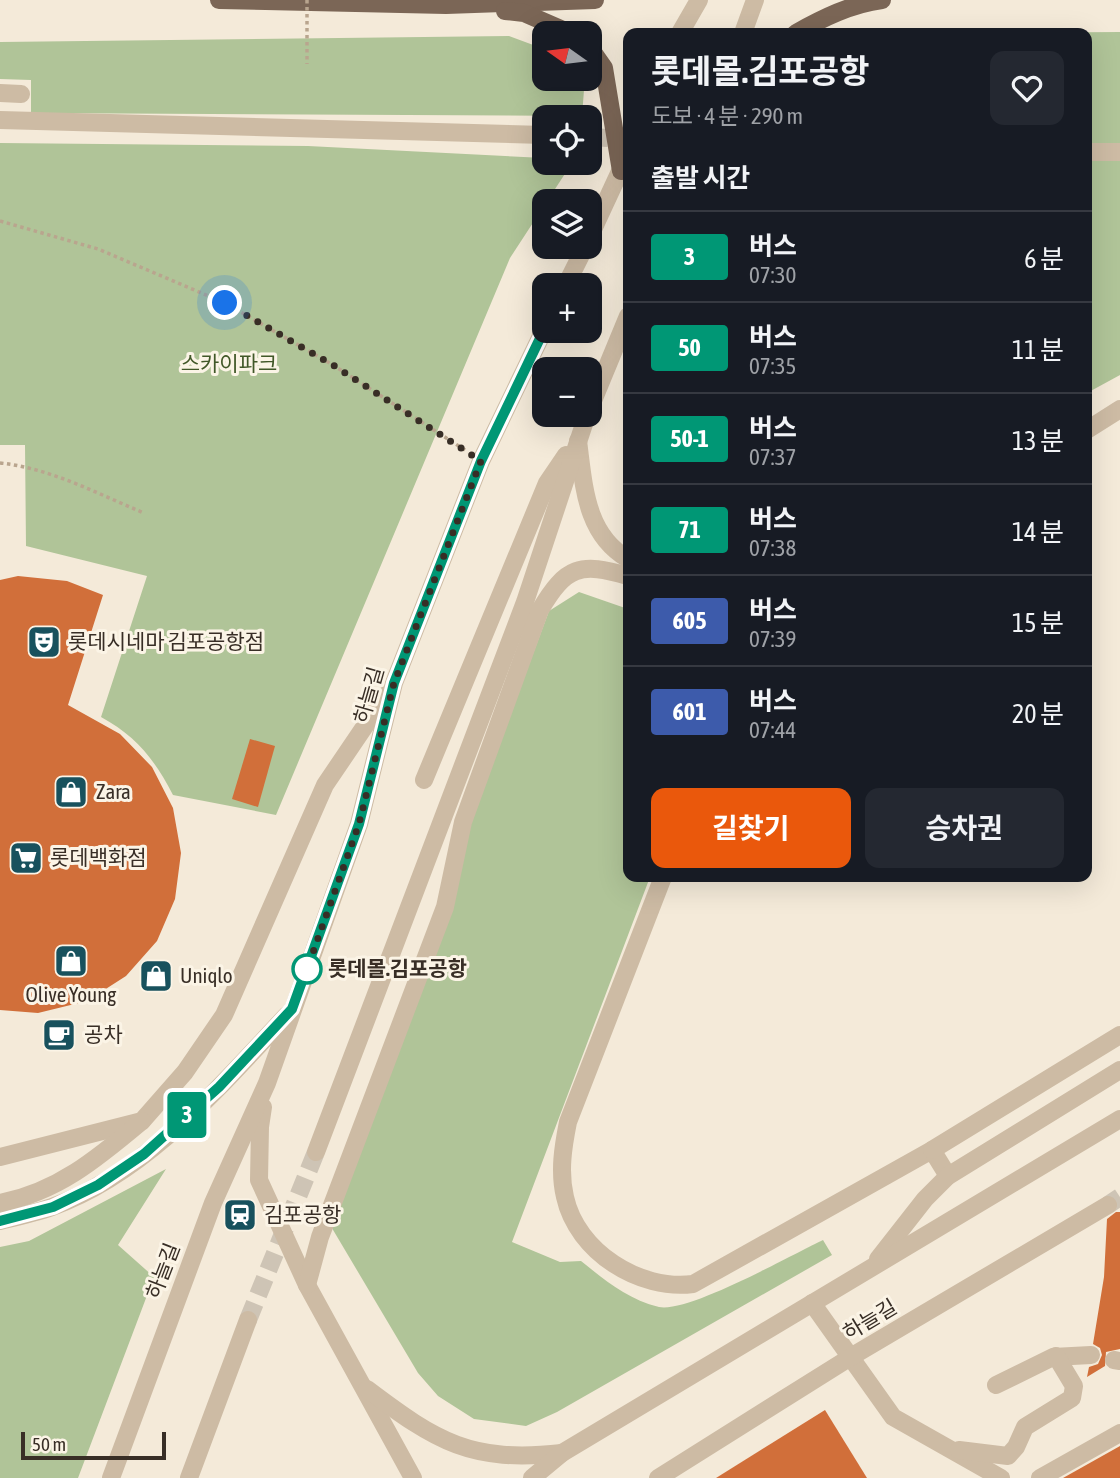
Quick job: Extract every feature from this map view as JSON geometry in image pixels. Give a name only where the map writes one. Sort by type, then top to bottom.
[{"type":"main road","points":[[219,0],[446,5],[595,0]]},
{"type":"main road","points":[[805,28],[863,2],[882,0]]},
{"type":"main road","points":[[446,5],[524,13],[542,21]]},
{"type":"main road","points":[[602,65],[623,153]]},
{"type":"lane","points":[[683,28],[699,0]]},
{"type":"lane","points":[[745,28],[755,0]]},
{"type":"lane","points":[[0,93],[21,94]]},
{"type":"lane","points":[[0,120],[532,135]]},
{"type":"lane","points":[[1092,152],[1120,152]]},
{"type":"lane","points":[[602,211],[623,166]]},
{"type":"lane","points":[[602,379],[623,328]]},
{"type":"lane","name":"하늘길","points":[[111,1478],[213,1203],[267,1083],[359,824],[394,683],[481,461],[538,343]]},
{"type":"lane","points":[[1092,427],[1120,409]]},
{"type":"lane","points":[[316,1152],[525,602],[582,427]]},
{"type":"lane","points":[[578,437],[586,499],[592,518],[608,544],[623,555]]},
{"type":"lane","points":[[425,780],[547,483],[578,437]]},
{"type":"lane","points":[[307,1284],[320,1237],[445,907],[463,822],[540,610],[554,586],[581,569],[596,566],[623,574]]},
{"type":"lane","points":[[0,1203],[49,1186],[85,1169],[142,1121],[203,1049],[223,1015],[325,785],[394,683]]},
{"type":"lane","points":[[661,882],[568,1122],[563,1147],[562,1178],[569,1210],[590,1242],[609,1261],[653,1282],[675,1286],[693,1284],[932,1150],[1120,1035]]},
{"type":"lane","points":[[0,1221],[53,1207],[98,1185],[144,1154],[219,1087],[292,1009]]},
{"type":"lane","name":"하늘길","points":[[872,1268],[912,1214],[948,1176],[1120,1070]]},
{"type":"lane","name":"하늘길","points":[[267,1083],[260,1127],[260,1180],[307,1284],[364,1386],[384,1430],[413,1478]]},
{"type":"lane","name":"하늘길","points":[[532,1478],[562,1453],[1120,1119]]},
{"type":"lane","points":[[0,1157],[142,1121]]},
{"type":"lane","points":[[932,1150],[948,1176]]},
{"type":"lane","name":"하늘길","points":[[658,1478],[854,1355],[1108,1205]]},
{"type":"lane","points":[[812,1303],[893,1417],[1001,1478]]},
{"type":"lane","points":[[188,1478],[248,1320]]},
{"type":"lane","points":[[996,1385],[1056,1356],[1091,1355]]},
{"type":"lane","points":[[946,1448],[998,1457],[1013,1452],[1025,1427],[1072,1398],[1074,1386],[1056,1356]]},
{"type":"lane","name":"하늘길","points":[[364,1386],[419,1428],[456,1447],[507,1457],[562,1453]]},
{"type":"lane","points":[[1040,1478],[1120,1433]]},
{"type":"path","points":[[307,0],[307,64]]},
{"type":"path","points":[[0,221],[98,249],[225,303],[333,365],[481,461]]},
{"type":"path","points":[[0,463],[18,465],[62,479],[144,513]]},
{"type":"green space","points":[[1092,32],[1120,32],[1120,375],[1092,390]]},
{"type":"green space","points":[[509,36],[532,45],[532,91],[584,91],[583,105],[532,105],[532,116],[31,113],[31,80],[0,79],[0,42]]},
{"type":"green space","name":"스카이파크","points":[[0,143],[308,146],[532,157],[532,175],[564,175],[555,189],[532,189],[532,224],[510,258],[276,815],[173,795],[143,750],[124,732],[101,717],[147,576],[26,546],[25,445],[0,445]]},
{"type":"green space","points":[[579,592],[623,607],[623,882],[648,882],[512,1242],[560,1262],[581,1261],[627,1294],[659,1307],[693,1301],[716,1292],[823,1240],[832,1255],[557,1412],[526,1426],[474,1419],[438,1396],[418,1373],[323,1213],[549,611]]},
{"type":"green space","points":[[166,1169],[118,1245],[154,1277],[78,1478],[0,1478],[0,1247],[29,1241]]},
{"type":"building","points":[[18,576],[67,581],[103,595],[68,705],[120,734],[152,767],[173,808],[181,853],[175,899],[157,941],[126,976],[87,1001],[38,1013],[0,1010],[0,580]]},
{"type":"building","points":[[250,739],[275,746],[258,807],[232,799]]},
{"type":"building","points":[[1120,1212],[1120,1349],[1106,1352],[1105,1366],[1087,1377],[1089,1367],[1098,1364],[1102,1355],[1100,1348],[1093,1344],[1104,1277],[1107,1219]]},
{"type":"building","points":[[825,1410],[867,1478],[716,1478]]},
{"type":"building","points":[[1120,1446],[1120,1478],[1063,1478]]},
{"type":"tunnel","points":[[602,138],[623,139]]},
{"type":"tunnel","points":[[248,1320],[316,1152]]},
{"type":"tunnel","points":[[1108,1205],[1120,1197]]},
{"type":"bus line","name":"3","points":[[0,1221],[53,1207],[98,1185],[144,1154],[219,1087],[292,1009],[359,824],[394,683],[481,461],[538,343]]},
{"type":"place","name":"롯데시네마 김포공항점","points":[[44,642]]},
{"type":"place","name":"Zara","points":[[71,792]]},
{"type":"place","name":"롯데백화점","points":[[26,858]]},
{"type":"place","name":"Olive Young","points":[[71,961]]},
{"type":"place","name":"롯데몰.김포공항","points":[[307,969]]},
{"type":"place","name":"Uniqlo","points":[[156,976]]},
{"type":"place","name":"공차","points":[[59,1035]]},
{"type":"place","name":"김포공항","points":[[240,1215]]},
{"type":"route","points":[[225,303],[333,365],[481,461],[394,683],[359,824],[307,969]]}]
